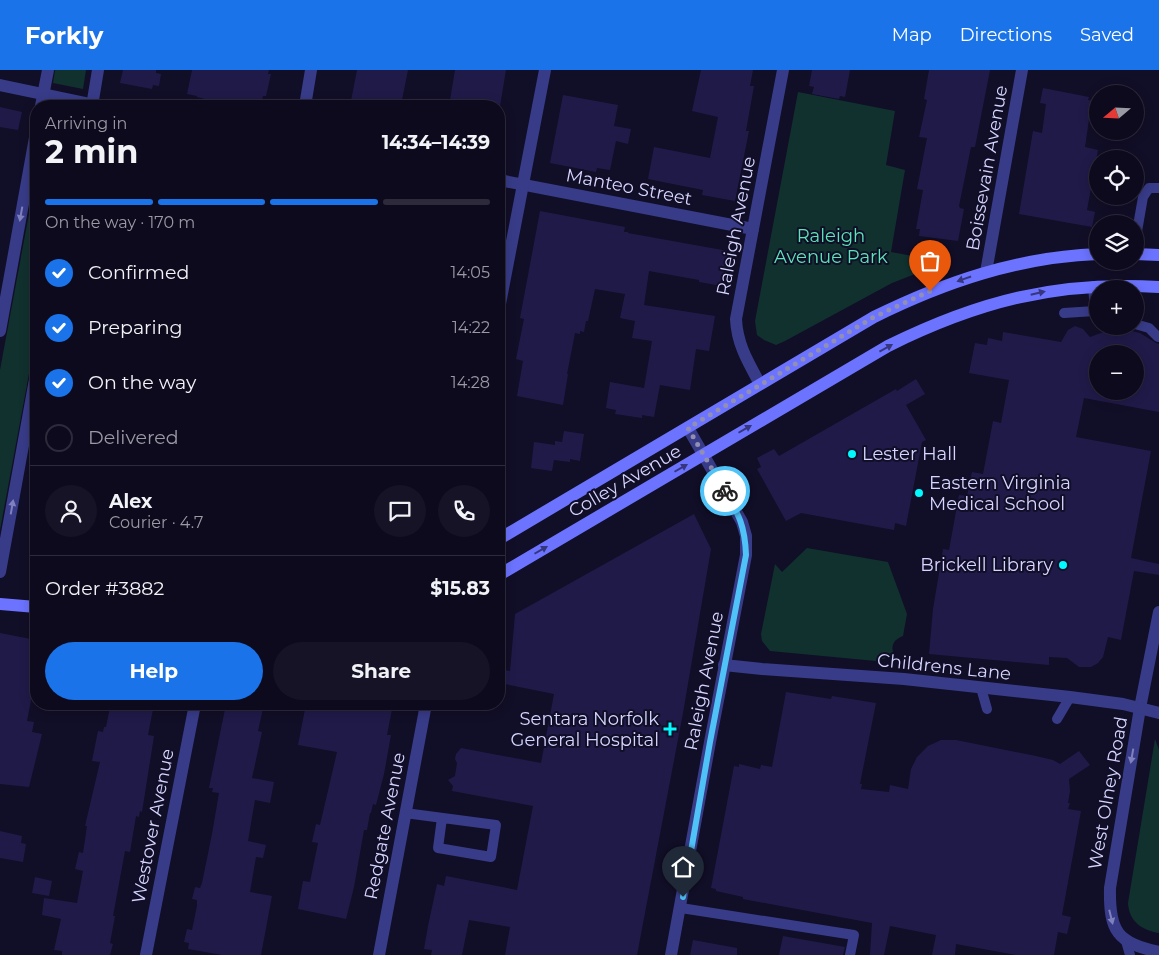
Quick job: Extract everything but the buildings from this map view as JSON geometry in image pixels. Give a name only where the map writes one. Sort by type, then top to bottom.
[{"type":"main road","points":[[1144,254],[1159,255]]},
{"type":"main road","name":"Colley Avenue","points":[[505,536],[874,317],[913,298],[986,272],[1037,260],[1089,255]]},
{"type":"main road","name":"Colley Avenue","points":[[505,571],[888,346],[920,330],[962,313],[1004,301],[1047,291],[1089,286]]},
{"type":"main road","name":"Colley Avenue","points":[[1144,287],[1159,287]]},
{"type":"main road","points":[[0,604],[30,606]]},
{"type":"street","points":[[0,85],[42,100],[48,70]]},
{"type":"street","points":[[96,100],[98,70]]},
{"type":"street","points":[[306,100],[311,70]]},
{"type":"street","points":[[505,280],[545,70]]},
{"type":"street","name":"Raleigh Avenue","points":[[760,384],[742,349],[737,334],[736,319],[784,70]]},
{"type":"street","name":"Boissevain Avenue","points":[[986,272],[1022,70]]},
{"type":"street","points":[[0,331],[30,165]]},
{"type":"street","name":"Manteo Street","points":[[505,181],[753,228]]},
{"type":"street","points":[[0,572],[30,407]]},
{"type":"street","name":"Raleigh Avenue","points":[[671,955],[746,555],[746,536],[742,522],[734,505],[688,428]]},
{"type":"street","name":"West Olney Road","points":[[1126,941],[1118,934],[1112,922],[1109,910],[1110,888],[1140,708],[1159,612]]},
{"type":"street","name":"Childrens Lane","points":[[724,665],[904,679],[1123,704],[1159,713]]},
{"type":"street","name":"Westover Avenue","points":[[146,955],[194,710]]},
{"type":"street","name":"Redgate Avenue","points":[[379,955],[425,710]]},
{"type":"street","points":[[1126,941],[1140,948],[1159,952]]},
{"type":"lane","points":[[1140,215],[1143,196],[1149,188],[1159,188]]},
{"type":"lane","points":[[1064,313],[1089,315]]},
{"type":"lane","points":[[1144,327],[1149,328],[1158,337]]},
{"type":"lane","points":[[981,688],[987,709]]},
{"type":"lane","points":[[1057,719],[1070,698]]},
{"type":"lane","points":[[405,813],[496,825],[491,857],[438,848],[442,818]]},
{"type":"lane","points":[[681,908],[854,935],[850,955]]},
{"type":"lane","points":[[1126,941],[1130,955]]},
{"type":"green space","points":[[55,70],[86,70],[83,89],[53,83]]},
{"type":"green space","name":"Raleigh Avenue Park","points":[[798,92],[895,111],[886,165],[905,170],[891,252],[946,262],[892,283],[776,345],[757,335],[755,321]]},
{"type":"green space","points":[[30,208],[30,368],[0,530],[0,370]]},
{"type":"green space","points":[[807,548],[888,562],[907,614],[903,636],[894,642],[893,652],[886,658],[876,661],[770,651],[762,641],[761,634],[775,564],[782,572]]},
{"type":"green space","points":[[1155,739],[1159,750],[1159,933],[1147,930],[1138,924],[1131,915],[1128,903]]},
{"type":"way so far","points":[[725,491],[688,428],[874,317],[930,291]]},
{"type":"place","name":"Lester Hall","points":[[852,454]]},
{"type":"place","name":"Eastern Virginia Medical School","points":[[919,493]]},
{"type":"place","name":"Brickell Library","points":[[1063,565]]},
{"type":"place","name":"Sentara Norfolk General Hospital","points":[[670,729]]},
{"type":"route","points":[[683,897],[724,665],[746,555],[746,536],[742,522],[725,491]]}]
